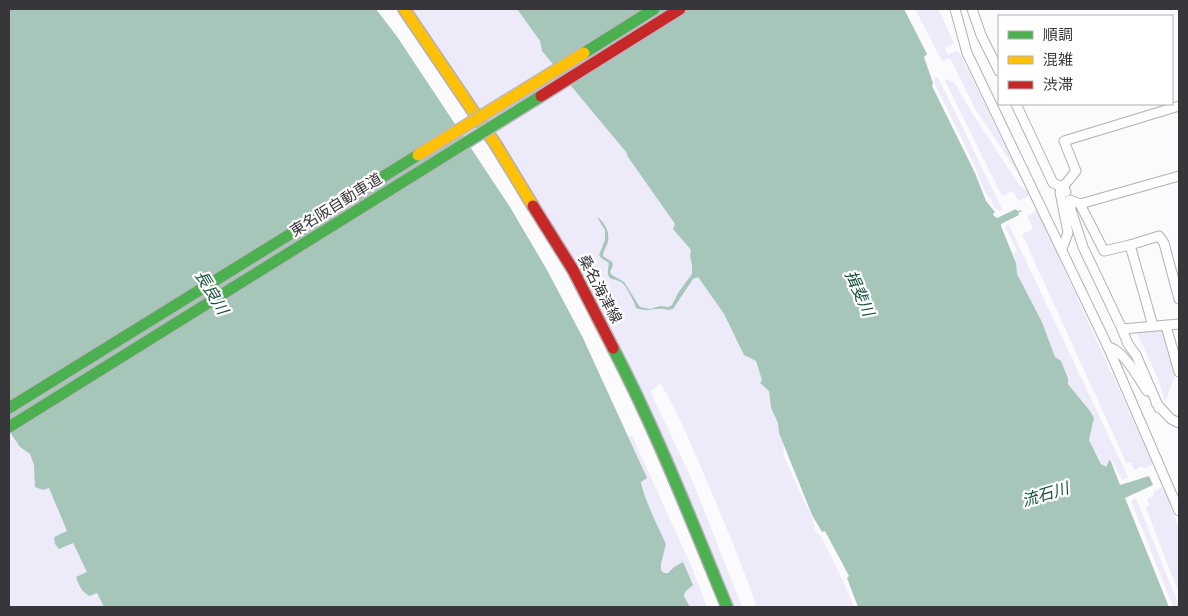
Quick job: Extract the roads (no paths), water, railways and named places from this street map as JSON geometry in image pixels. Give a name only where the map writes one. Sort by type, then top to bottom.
[{"type":"main road","name":"桑名海津線","points":[[404,9],[496,145],[574,270],[636,392],[675,479],[727,607]]},
{"type":"main road","name":"東名阪自動車道","points":[[9,408],[654,9]]},
{"type":"main road","name":"東名阪自動車道","points":[[9,427],[680,9]]},
{"type":"street","points":[[955,9],[967,53],[1108,348],[1179,511]]},
{"type":"street","points":[[972,9],[981,35],[998,69]]},
{"type":"street","points":[[1016,105],[1053,183],[1063,187],[1070,200],[1070,208],[1083,247],[1128,344],[1136,355],[1159,408]]},
{"type":"street","points":[[1062,249],[1068,233],[1060,192],[1076,171],[1064,141],[1179,106]]},
{"type":"street","points":[[1070,200],[1080,204],[1179,176]]},
{"type":"street","points":[[1080,204],[1104,251],[1159,236],[1164,243],[1179,299]]},
{"type":"street","points":[[1130,244],[1153,326]]},
{"type":"street","points":[[1122,329],[1179,324]]},
{"type":"street","points":[[1166,326],[1179,372]]},
{"type":"street","points":[[1108,348],[1114,348],[1130,365],[1159,408],[1171,419],[1179,423]]},
{"type":"water","name":"長良川","points":[[9,9],[376,9],[398,38],[510,207],[547,270],[583,338],[647,478],[641,482],[643,490],[666,544],[661,570],[664,573],[668,573],[683,562],[693,585],[685,592],[684,596],[690,607],[104,607],[97,593],[89,596],[86,594],[76,577],[87,572],[73,543],[59,549],[55,544],[54,537],[67,531],[49,488],[43,490],[35,487],[34,465],[30,454],[20,447],[9,431]]},
{"type":"water","points":[[517,9],[904,9],[927,54],[924,57],[933,83],[932,86],[975,173],[986,201],[995,212],[994,216],[997,218],[1016,209],[1017,211],[1022,211],[1018,213],[1019,215],[1001,224],[1001,226],[1016,263],[1017,274],[1042,322],[1055,357],[1061,361],[1068,378],[1068,384],[1094,418],[1089,440],[1101,464],[1106,467],[1110,459],[1120,485],[1149,476],[1153,485],[1125,498],[1169,607],[858,607],[847,578],[849,576],[825,531],[822,532],[812,515],[779,433],[778,423],[771,408],[769,391],[760,383],[762,380],[756,361],[744,355],[724,314],[698,277],[693,279],[673,309],[645,310],[636,308],[625,286],[608,275],[609,263],[599,255],[605,240],[605,230],[597,217],[604,224],[608,234],[608,241],[603,256],[612,262],[613,265],[610,272],[624,282],[640,307],[650,309],[672,305],[692,274],[691,250],[673,229],[675,224],[626,152],[542,51],[540,41]]},
{"type":"water label","name":"揖斐川","points":[[860,293]]},
{"type":"water label","name":"流石川","points":[[1045,494]]}]
